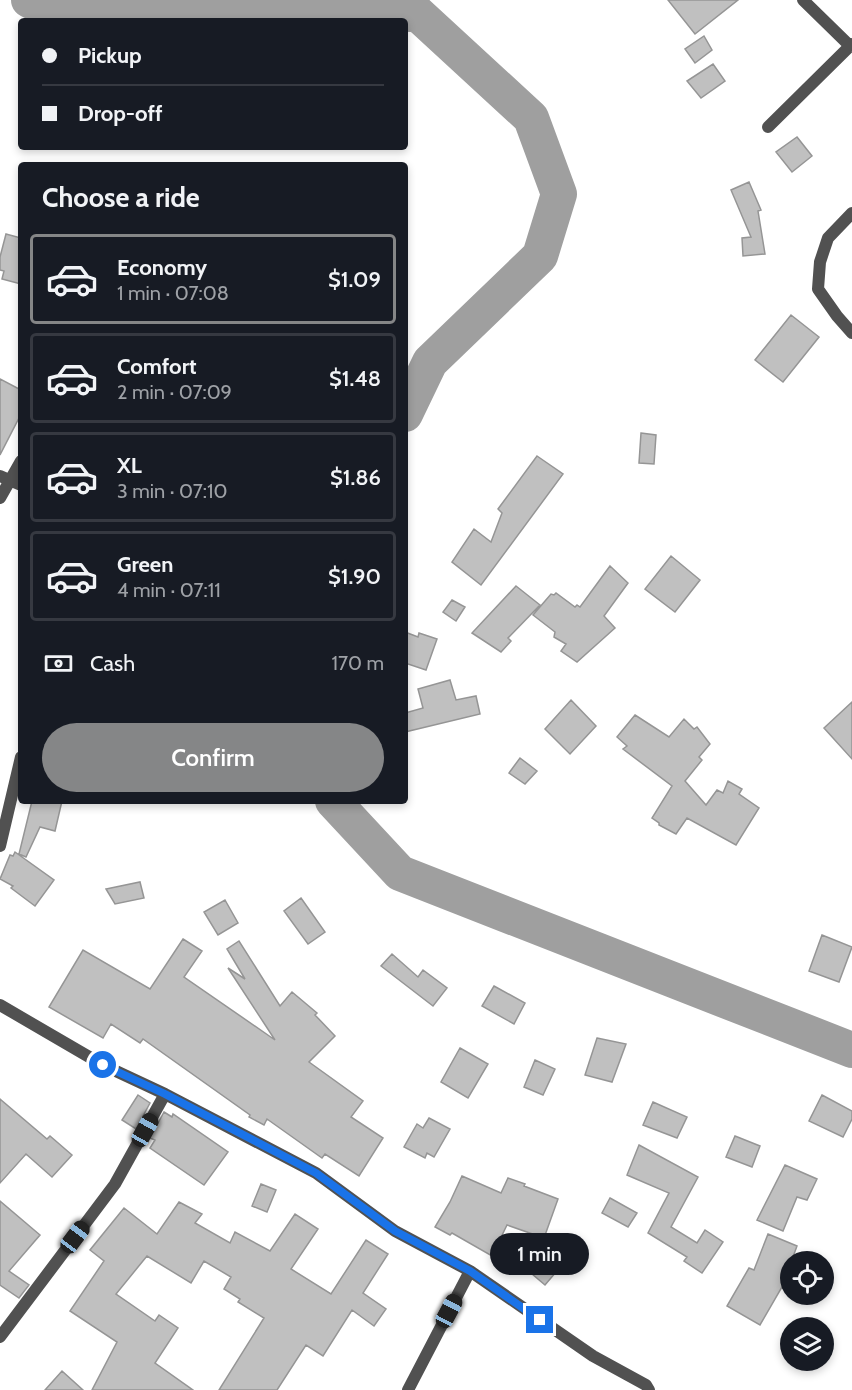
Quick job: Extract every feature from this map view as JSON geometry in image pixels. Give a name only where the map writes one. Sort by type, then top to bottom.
[{"type":"street","points":[[768,127],[851,45],[803,0]]},
{"type":"street","points":[[852,213],[828,238],[820,262],[818,289],[852,333]]},
{"type":"street","points":[[0,498],[18,466]]},
{"type":"street","points":[[0,846],[18,770]]},
{"type":"street","points":[[0,1005],[103,1065],[165,1094],[316,1173],[395,1231],[470,1271],[593,1356],[646,1385],[650,1390]]},
{"type":"street","points":[[0,1337],[115,1184],[165,1094]]},
{"type":"street","points":[[408,1390],[470,1271]]},
{"type":"building","points":[[668,0],[738,0],[695,34]]},
{"type":"building","points":[[704,36],[712,50],[695,63],[685,49]]},
{"type":"building","points":[[713,64],[725,81],[701,98],[687,81]]},
{"type":"building","points":[[797,137],[812,156],[792,172],[776,152]]},
{"type":"building","points":[[749,182],[761,210],[758,211],[765,254],[743,256],[742,238],[751,237],[731,190]]},
{"type":"building","points":[[6,234],[18,237],[18,283],[2,279],[4,271],[0,270],[0,257]]},
{"type":"building","points":[[791,315],[819,337],[783,382],[755,360]]},
{"type":"building","points":[[0,379],[18,388],[18,420],[0,455]]},
{"type":"building","points":[[641,433],[656,435],[654,464],[639,463]]},
{"type":"building","points":[[537,456],[563,474],[481,585],[452,562],[474,529],[491,542],[502,513],[498,509]]},
{"type":"building","points":[[671,556],[700,580],[675,612],[645,589]]},
{"type":"building","points":[[610,566],[628,583],[604,616],[615,628],[577,662],[561,651],[566,644],[554,637],[555,632],[533,615],[551,594],[556,593],[575,607],[577,605],[580,607]]},
{"type":"building","points":[[516,586],[540,605],[508,638],[511,641],[501,652],[472,633]]},
{"type":"building","points":[[452,600],[465,607],[456,621],[443,612]]},
{"type":"building","points":[[408,633],[418,637],[419,633],[437,639],[426,670],[408,664]]},
{"type":"building","points":[[450,680],[456,700],[476,696],[480,714],[408,731],[408,712],[423,708],[418,689]]},
{"type":"building","points":[[571,700],[596,726],[570,754],[545,729]]},
{"type":"building","points":[[852,702],[852,759],[824,728]]},
{"type":"building","points":[[635,715],[669,737],[684,719],[694,729],[697,727],[710,744],[699,757],[702,760],[685,781],[706,805],[717,790],[723,793],[728,781],[742,789],[739,794],[759,808],[736,845],[687,818],[676,834],[659,825],[652,818],[672,786],[623,749],[627,746],[617,737]]},
{"type":"building","points":[[520,758],[537,771],[525,784],[509,773]]},
{"type":"building","points":[[31,804],[61,804],[55,831],[40,827],[26,857],[19,854]]},
{"type":"building","points":[[15,852],[54,880],[35,906],[11,888],[13,886],[0,879],[10,855],[13,856]]},
{"type":"building","points":[[140,882],[144,898],[115,904],[106,889]]},
{"type":"building","points":[[301,898],[325,932],[308,944],[284,911]]},
{"type":"building","points":[[225,900],[238,923],[218,935],[204,912]]},
{"type":"building","points":[[822,935],[852,947],[839,982],[809,971]]},
{"type":"building","points":[[183,939],[202,951],[184,977],[275,1040],[228,968],[245,979],[227,949],[239,941],[280,1006],[292,992],[317,1013],[315,1015],[335,1036],[309,1062],[363,1101],[351,1117],[383,1138],[359,1176],[325,1154],[322,1158],[267,1119],[264,1125],[249,1117],[250,1115],[143,1039],[140,1043],[111,1024],[103,1038],[49,1007],[83,950],[150,989]]},
{"type":"building","points":[[392,954],[418,977],[423,970],[447,988],[433,1006],[381,966]]},
{"type":"building","points":[[494,986],[525,1003],[514,1024],[482,1006]]},
{"type":"building","points":[[597,1038],[626,1044],[612,1082],[585,1075]]},
{"type":"building","points":[[460,1048],[488,1064],[468,1098],[441,1082]]},
{"type":"building","points":[[535,1060],[555,1069],[543,1095],[524,1087]]},
{"type":"building","points":[[138,1095],[150,1103],[136,1129],[122,1120]]},
{"type":"building","points":[[822,1095],[852,1111],[852,1119],[843,1137],[809,1121]]},
{"type":"building","points":[[0,1099],[47,1139],[50,1136],[72,1155],[52,1177],[26,1154],[0,1183]]},
{"type":"building","points":[[653,1102],[687,1117],[677,1138],[643,1125]]},
{"type":"building","points":[[164,1112],[172,1117],[173,1114],[228,1152],[204,1185],[150,1148],[155,1140],[150,1138]]},
{"type":"building","points":[[429,1118],[450,1129],[434,1157],[427,1153],[425,1158],[404,1147],[417,1124],[423,1128]]},
{"type":"building","points":[[735,1136],[760,1146],[752,1167],[726,1157]]},
{"type":"building","points":[[639,1145],[698,1177],[671,1227],[697,1243],[705,1230],[723,1242],[702,1273],[684,1261],[687,1257],[648,1233],[669,1193],[627,1175]]},
{"type":"building","points":[[785,1165],[817,1179],[807,1200],[797,1197],[783,1231],[757,1220]]},
{"type":"building","points":[[462,1176],[501,1193],[508,1178],[558,1199],[544,1238],[507,1225],[492,1256],[452,1233],[450,1235],[435,1227]]},
{"type":"building","points":[[261,1184],[276,1190],[267,1212],[252,1206]]},
{"type":"building","points":[[610,1198],[637,1213],[628,1227],[602,1213]]},
{"type":"building","points":[[0,1201],[40,1235],[9,1271],[29,1285],[19,1298],[0,1285]]},
{"type":"building","points":[[179,1202],[202,1214],[195,1223],[230,1243],[235,1232],[270,1251],[295,1214],[318,1229],[291,1269],[331,1294],[366,1240],[388,1254],[363,1293],[386,1309],[374,1326],[352,1310],[323,1356],[306,1345],[277,1390],[219,1390],[264,1318],[238,1302],[240,1299],[224,1289],[231,1277],[204,1261],[191,1283],[147,1256],[116,1294],[155,1321],[159,1315],[178,1328],[155,1363],[193,1390],[92,1390],[117,1342],[70,1311],[104,1261],[90,1250],[124,1208],[157,1234]]},
{"type":"building","points":[[768,1234],[797,1246],[795,1251],[780,1251],[780,1290],[760,1325],[727,1306],[749,1268],[754,1270]]},
{"type":"building","points":[[542,1248],[562,1265],[545,1285],[525,1268]]},
{"type":"building","points":[[62,1371],[83,1390],[45,1390]]},
{"type":"waterway","points":[[29,0],[51,11],[418,14],[531,118],[559,194],[540,256],[430,362],[408,408]]},
{"type":"waterway","points":[[336,804],[400,873],[852,1050]]},
{"type":"route","points":[[103,1065],[165,1094],[316,1173],[395,1231],[470,1271],[540,1320]]}]
